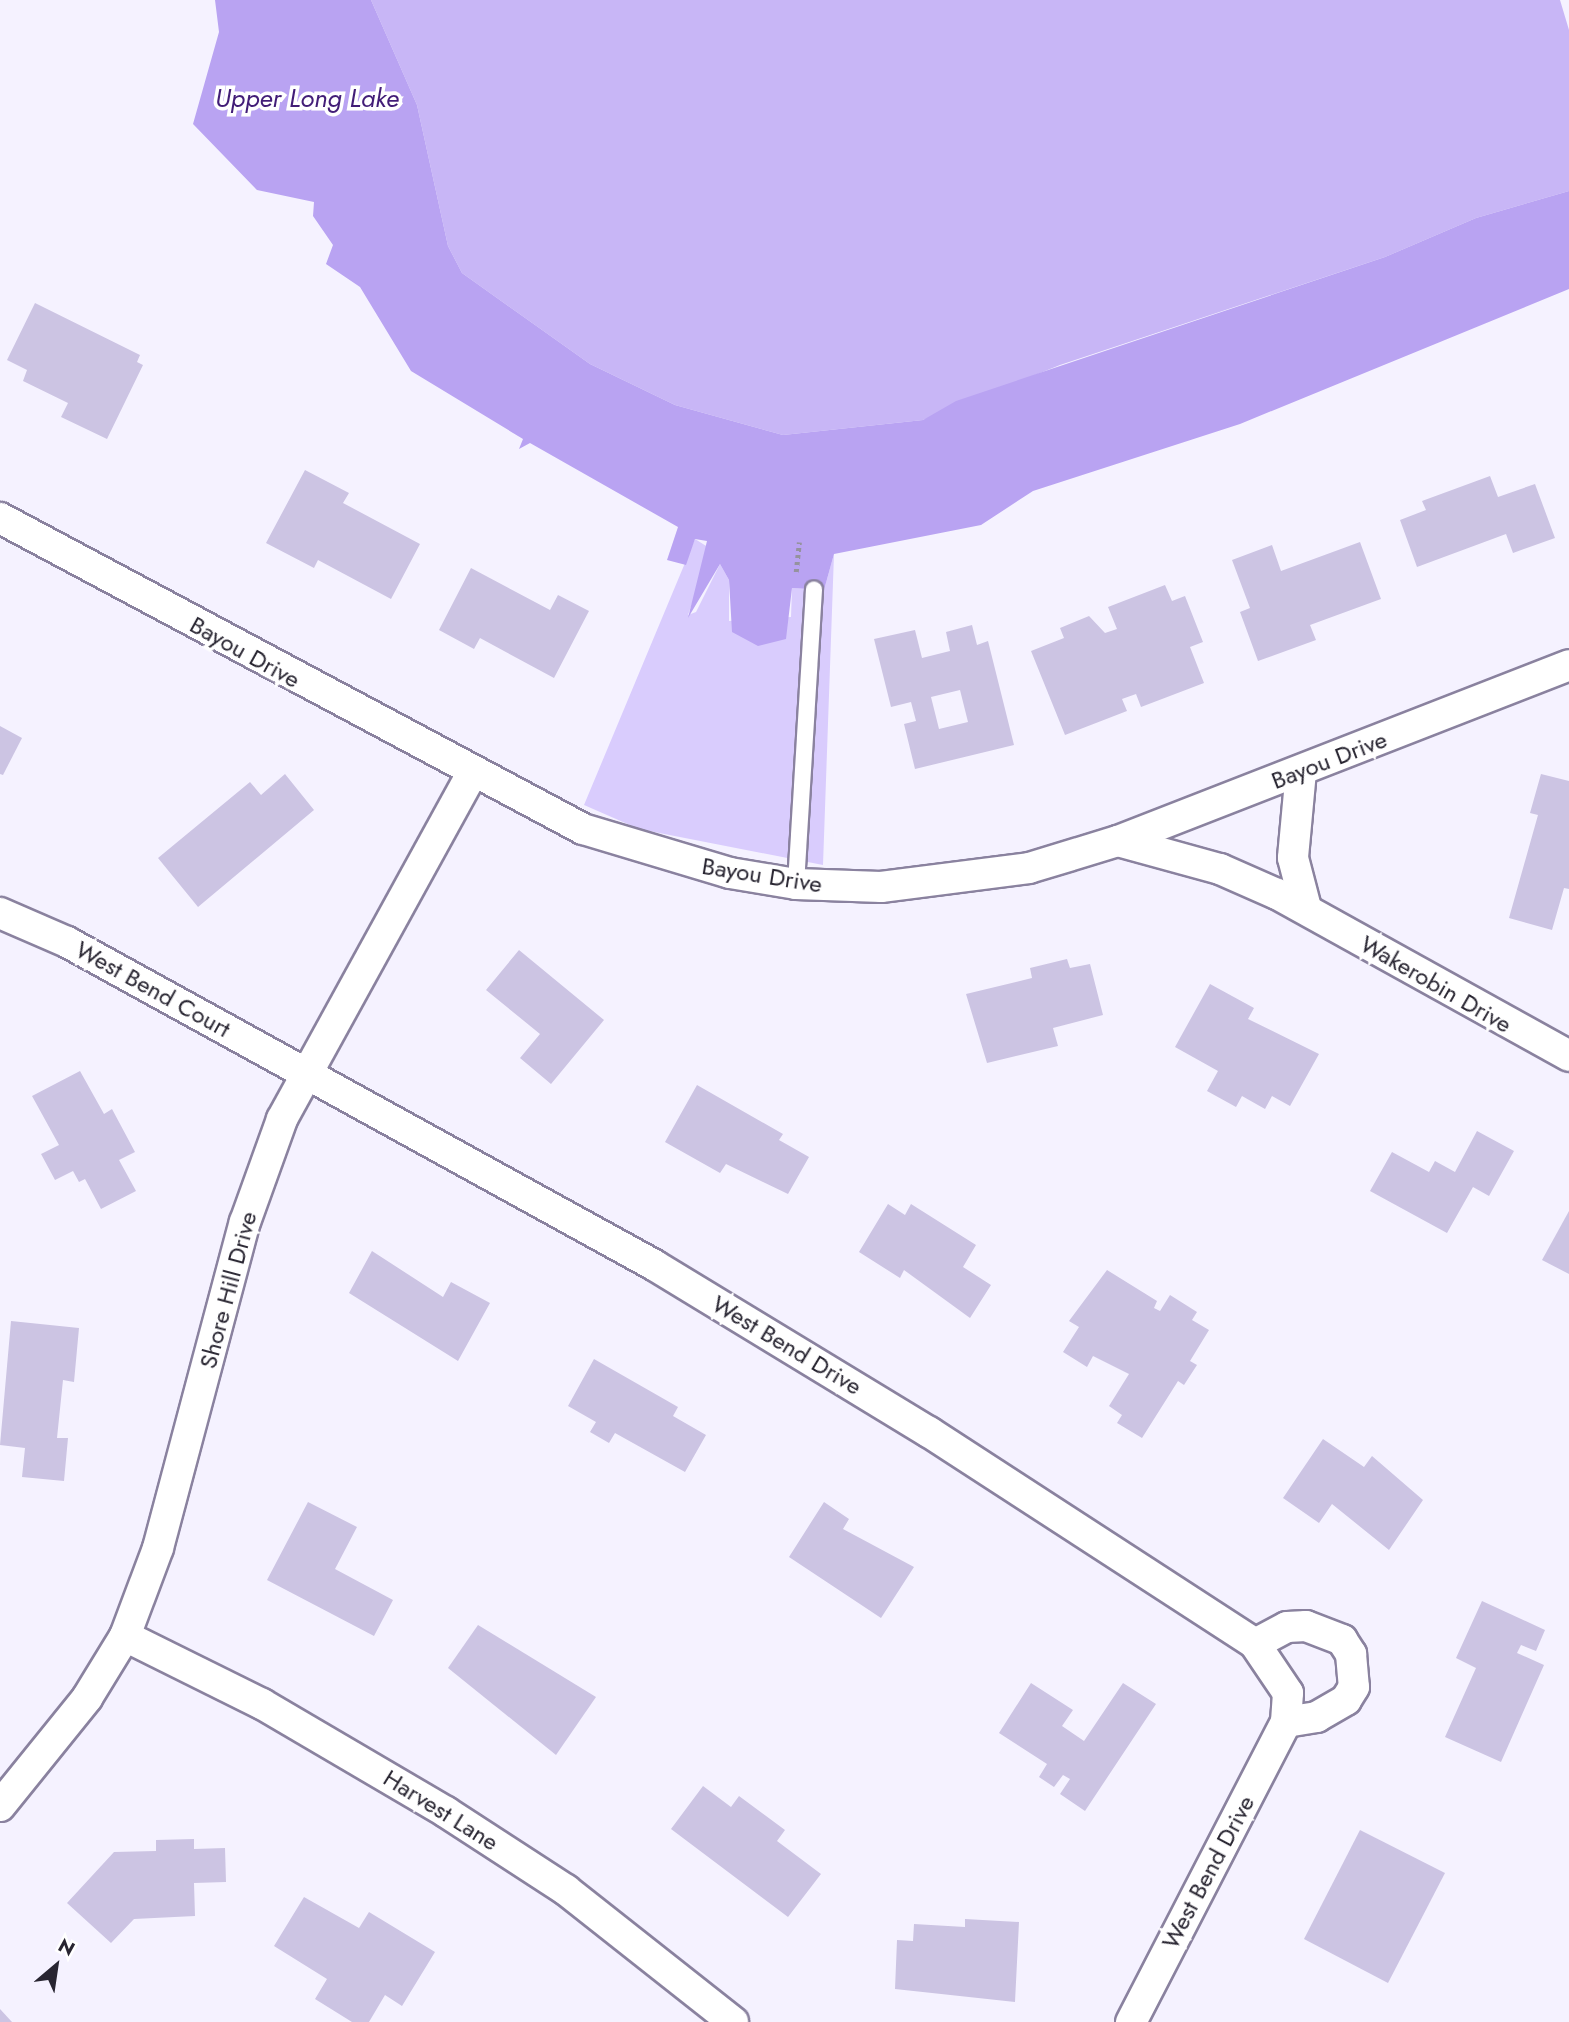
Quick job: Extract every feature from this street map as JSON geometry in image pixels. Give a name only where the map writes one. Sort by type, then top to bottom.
[{"type":"street","name":"Bayou Drive","points":[[0,518],[471,775],[595,833],[730,873],[796,884],[944,882],[1029,868],[1118,841],[1569,665]]},
{"type":"street","points":[[1301,771],[1293,858],[1306,908]]},
{"type":"street","name":"Shore Hill Drive","points":[[0,1806],[86,1698],[125,1636],[170,1508],[245,1222],[303,1072],[471,775]]},
{"type":"street","name":"Wakerobin Drive","points":[[1118,841],[1220,869],[1306,908],[1418,977],[1569,1056]]},
{"type":"street","name":"West Bend Court","points":[[0,913],[68,942],[303,1072]]},
{"type":"street","name":"West Bend Drive","points":[[303,1072],[708,1298],[1255,1644],[1288,1693],[1286,1722],[1131,2022]]},
{"type":"street","points":[[1255,1644],[1287,1627],[1306,1626],[1342,1640],[1351,1654],[1354,1687],[1346,1700],[1317,1717],[1286,1722]]},
{"type":"street","name":"Harvest Lane","points":[[125,1636],[262,1704],[446,1812],[566,1890],[733,2022]]},
{"type":"lane","points":[[796,884],[814,590]]},
{"type":"path","points":[[796,576],[799,541]]},
{"type":"shaded area","points":[[371,0],[1560,0],[1569,30],[1569,191],[1476,218],[1385,257],[1060,365],[923,420],[783,435],[675,405],[590,364],[462,273],[448,246],[417,105]]},
{"type":"shaded area","points":[[695,539],[711,549],[688,615],[696,612],[720,564],[729,580],[729,621],[791,617],[792,588],[824,590],[834,554],[823,865],[639,829],[584,805]]},
{"type":"water","name":"Upper Long Lake","points":[[215,0],[371,0],[417,105],[448,246],[462,273],[590,364],[675,405],[783,435],[923,420],[956,401],[1385,257],[1476,218],[1569,191],[1569,289],[1240,424],[1033,491],[981,525],[834,554],[824,590],[792,588],[786,639],[758,646],[732,632],[729,580],[720,564],[688,618],[707,541],[695,539],[686,565],[667,560],[678,527],[530,443],[519,449],[523,439],[411,371],[360,287],[326,264],[333,245],[313,216],[314,202],[257,190],[193,124],[219,32]]},
{"type":"building","points":[[35,303],[140,355],[137,362],[143,365],[107,439],[61,417],[68,403],[23,381],[27,370],[7,360]]},
{"type":"building","points":[[305,470],[349,493],[343,503],[420,544],[391,599],[318,560],[314,568],[266,543]]},
{"type":"building","points":[[1490,476],[1498,497],[1535,484],[1555,538],[1513,553],[1506,534],[1417,567],[1400,520],[1426,510],[1422,501]]},
{"type":"building","points":[[1360,542],[1381,599],[1310,625],[1316,640],[1258,661],[1240,612],[1250,608],[1232,560],[1272,545],[1281,571]]},
{"type":"building","points":[[471,568],[550,610],[558,595],[589,611],[554,678],[480,638],[474,649],[439,630]]},
{"type":"building","points":[[1165,585],[1172,601],[1185,596],[1203,642],[1190,647],[1204,683],[1141,707],[1136,694],[1122,699],[1127,711],[1065,735],[1031,651],[1064,638],[1060,628],[1089,616],[1105,633],[1117,629],[1108,607]]},
{"type":"building","points":[[972,625],[977,645],[988,641],[1014,745],[915,769],[904,724],[916,721],[911,702],[891,707],[874,639],[915,630],[922,658],[950,651],[946,632]],"holes":[[[960,690],[968,722],[939,729],[931,697]]]},
{"type":"building","points":[[0,726],[22,738],[3,775],[0,774]]},
{"type":"building","points":[[285,774],[314,810],[198,907],[158,858],[250,782],[261,795]]},
{"type":"building","points":[[1541,774],[1569,781],[1569,889],[1564,888],[1552,930],[1509,918],[1538,815],[1530,813]]},
{"type":"building","points":[[519,950],[604,1020],[551,1084],[520,1058],[540,1034],[486,990]]},
{"type":"building","points":[[1067,959],[1070,968],[1090,964],[1103,1015],[1053,1028],[1058,1046],[987,1063],[966,994],[1032,978],[1030,968]]},
{"type":"building","points":[[1210,984],[1254,1008],[1248,1019],[1319,1054],[1290,1106],[1272,1096],[1265,1109],[1242,1096],[1236,1107],[1207,1091],[1218,1071],[1175,1047]]},
{"type":"building","points":[[80,1071],[104,1114],[112,1109],[135,1152],[119,1160],[136,1191],[101,1209],[85,1179],[79,1182],[73,1171],[55,1180],[41,1154],[59,1145],[32,1096]]},
{"type":"building","points":[[697,1085],[783,1134],[779,1140],[809,1157],[788,1194],[726,1164],[720,1173],[665,1142]]},
{"type":"building","points":[[1477,1131],[1514,1151],[1489,1196],[1473,1187],[1447,1233],[1370,1191],[1392,1152],[1429,1172],[1435,1161],[1455,1172]]},
{"type":"building","points":[[888,1204],[905,1215],[911,1204],[976,1245],[963,1267],[991,1285],[970,1318],[904,1270],[900,1278],[859,1252]]},
{"type":"building","points":[[1569,1211],[1569,1274],[1542,1260]]},
{"type":"building","points":[[372,1251],[443,1297],[451,1282],[490,1303],[458,1361],[349,1293]]},
{"type":"building","points":[[1107,1270],[1157,1301],[1154,1308],[1160,1311],[1170,1295],[1197,1312],[1192,1320],[1209,1330],[1190,1361],[1197,1365],[1184,1385],[1178,1381],[1142,1438],[1117,1423],[1122,1415],[1109,1406],[1129,1374],[1093,1356],[1087,1367],[1063,1352],[1079,1327],[1069,1321]]},
{"type":"building","points":[[11,1321],[79,1328],[74,1382],[63,1380],[57,1438],[68,1438],[64,1481],[22,1477],[25,1448],[0,1445]]},
{"type":"building","points":[[594,1359],[678,1407],[673,1416],[706,1435],[685,1472],[615,1433],[609,1443],[590,1432],[596,1422],[568,1406]]},
{"type":"building","points":[[1323,1439],[1364,1467],[1372,1456],[1423,1500],[1389,1550],[1332,1504],[1319,1523],[1283,1498]]},
{"type":"building","points":[[308,1502],[357,1527],[335,1569],[393,1600],[374,1636],[267,1580]]},
{"type":"building","points":[[824,1502],[849,1519],[843,1529],[914,1567],[881,1618],[789,1557]]},
{"type":"building","points":[[1482,1601],[1545,1630],[1536,1651],[1521,1645],[1517,1653],[1544,1665],[1501,1762],[1445,1737],[1476,1668],[1456,1658]]},
{"type":"building","points":[[478,1625],[596,1697],[556,1755],[448,1668]]},
{"type":"building","points":[[1031,1683],[1073,1710],[1062,1726],[1084,1741],[1123,1683],[1156,1704],[1085,1811],[1060,1794],[1070,1779],[1063,1775],[1054,1787],[1039,1777],[1047,1764],[999,1733]]},
{"type":"building","points":[[703,1786],[731,1807],[739,1796],[785,1830],[777,1841],[821,1874],[788,1917],[671,1829]]},
{"type":"building","points":[[1360,1830],[1445,1873],[1388,1983],[1304,1939]]},
{"type":"building","points":[[194,1839],[194,1849],[225,1848],[226,1882],[194,1883],[195,1916],[134,1919],[111,1943],[67,1903],[114,1852],[156,1851],[156,1840]]},
{"type":"building","points":[[304,1897],[359,1928],[369,1912],[435,1952],[402,2006],[385,1995],[369,2022],[352,2022],[315,1999],[327,1979],[274,1946]]},
{"type":"building","points":[[965,1919],[1019,1922],[1015,2002],[895,1989],[897,1940],[913,1941],[914,1924],[965,1927]]},
{"type":"building","points":[[0,2009],[12,2022],[0,2022]]}]
